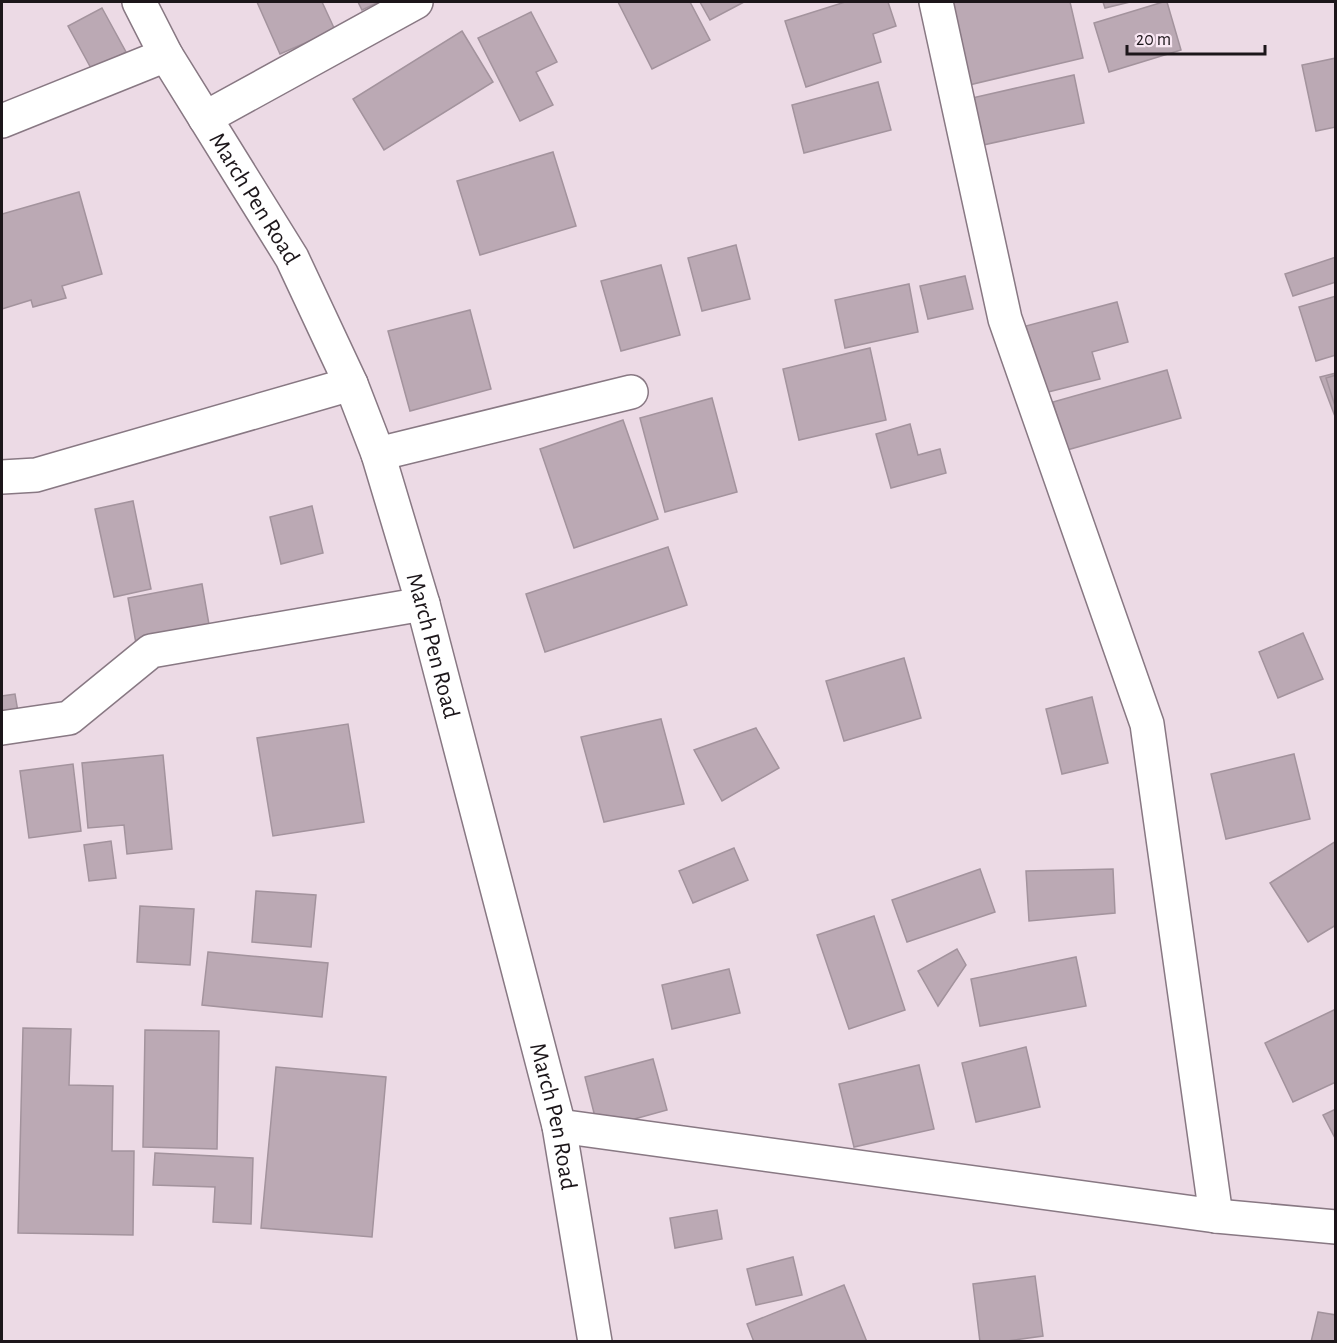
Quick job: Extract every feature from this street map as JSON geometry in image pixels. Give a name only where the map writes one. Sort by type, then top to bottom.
[{"type":"street","name":"March Pen Road","points":[[139,2],[166,55],[292,258],[351,384],[378,454],[423,604],[559,1126],[595,1341]]},
{"type":"street","points":[[206,117],[416,2]]},
{"type":"street","points":[[936,2],[1005,319],[1147,724],[1216,1216]]},
{"type":"street","points":[[2,121],[166,55]]},
{"type":"street","points":[[2,477],[36,475],[351,384]]},
{"type":"street","points":[[378,454],[631,392]]},
{"type":"street","points":[[2,728],[69,717],[151,651],[423,604]]},
{"type":"street","points":[[559,1126],[1216,1216],[1335,1227]]},
{"type":"building","points":[[257,2],[322,2],[335,30],[280,54]]},
{"type":"building","points":[[358,2],[379,2],[362,10]]},
{"type":"building","points":[[618,2],[690,2],[710,40],[652,69]]},
{"type":"building","points":[[700,2],[744,2],[710,20]]},
{"type":"building","points":[[845,2],[888,2],[896,26],[873,34],[881,62],[806,87],[785,21]]},
{"type":"building","points":[[949,2],[1070,2],[1083,58],[969,85]]},
{"type":"building","points":[[1103,2],[1130,2],[1105,8]]},
{"type":"building","points":[[1167,2],[1181,50],[1109,72],[1094,23]]},
{"type":"building","points":[[102,8],[126,52],[92,70],[68,26]]},
{"type":"building","points":[[531,12],[557,62],[536,72],[553,105],[520,121],[478,38]]},
{"type":"building","points":[[462,31],[493,82],[384,150],[353,99]]},
{"type":"building","points":[[1336,58],[1336,127],[1316,131],[1302,65]]},
{"type":"building","points":[[1074,75],[1084,123],[983,145],[972,98]]},
{"type":"building","points":[[878,82],[891,130],[804,153],[792,105]]},
{"type":"building","points":[[553,152],[576,226],[480,255],[457,181]]},
{"type":"building","points":[[79,192],[102,274],[62,286],[66,298],[33,307],[31,300],[2,309],[2,214]]},
{"type":"building","points":[[736,245],[750,299],[702,311],[688,258]]},
{"type":"building","points":[[1336,257],[1336,282],[1293,296],[1285,274]]},
{"type":"building","points":[[661,265],[680,335],[621,351],[601,281]]},
{"type":"building","points":[[965,276],[973,309],[928,319],[920,286]]},
{"type":"building","points":[[909,284],[918,332],[845,348],[835,300]]},
{"type":"building","points":[[1336,296],[1336,355],[1316,361],[1299,307]]},
{"type":"building","points":[[1117,302],[1128,342],[1092,352],[1100,379],[1044,393],[1026,326]]},
{"type":"building","points":[[470,310],[491,389],[410,411],[388,331]]},
{"type":"building","points":[[870,348],[886,420],[799,440],[783,369]]},
{"type":"building","points":[[1167,370],[1181,418],[1067,450],[1053,402]]},
{"type":"building","points":[[1336,373],[1336,419],[1320,377]]},
{"type":"building","points":[[1336,375],[1336,409],[1326,378]]},
{"type":"building","points":[[712,398],[737,492],[665,512],[640,418]]},
{"type":"building","points":[[623,420],[658,519],[574,548],[540,449]]},
{"type":"building","points":[[910,424],[918,455],[940,449],[946,473],[891,488],[876,434]]},
{"type":"building","points":[[133,501],[151,589],[114,597],[95,509]]},
{"type":"building","points":[[312,506],[323,553],[281,564],[270,517]]},
{"type":"building","points":[[668,547],[687,605],[545,652],[526,594]]},
{"type":"building","points":[[202,584],[212,642],[138,655],[128,598]]},
{"type":"building","points":[[1303,633],[1323,679],[1278,698],[1259,652]]},
{"type":"building","points":[[904,658],[921,718],[844,741],[826,681]]},
{"type":"building","points":[[15,694],[20,724],[2,727],[2,696]]},
{"type":"building","points":[[1092,697],[1108,763],[1062,774],[1046,709]]},
{"type":"building","points":[[661,719],[684,804],[604,822],[581,737]]},
{"type":"building","points":[[348,724],[364,822],[273,836],[257,738]]},
{"type":"building","points":[[756,728],[779,768],[722,801],[694,750]]},
{"type":"building","points":[[1294,754],[1310,819],[1226,839],[1211,774]]},
{"type":"building","points":[[163,755],[172,849],[127,854],[124,825],[88,828],[82,763]]},
{"type":"building","points":[[73,764],[81,831],[29,838],[20,771]]},
{"type":"building","points":[[111,841],[116,878],[89,881],[84,845]]},
{"type":"building","points":[[1336,841],[1336,925],[1308,942],[1270,883]]},
{"type":"building","points":[[734,848],[748,880],[693,903],[679,871]]},
{"type":"building","points":[[980,869],[995,912],[907,942],[892,900]]},
{"type":"building","points":[[1113,869],[1115,913],[1029,921],[1026,871]]},
{"type":"building","points":[[256,891],[316,895],[311,947],[252,942]]},
{"type":"building","points":[[140,906],[194,909],[190,965],[137,962]]},
{"type":"building","points":[[874,916],[905,1010],[849,1029],[817,935]]},
{"type":"building","points":[[957,949],[966,965],[938,1006],[918,971]]},
{"type":"building","points":[[208,952],[328,963],[322,1017],[202,1005]]},
{"type":"building","points":[[1076,957],[1086,1006],[980,1026],[971,979]]},
{"type":"building","points":[[729,969],[740,1013],[672,1029],[662,985]]},
{"type":"building","points":[[1336,1009],[1336,1082],[1293,1102],[1265,1043]]},
{"type":"building","points":[[23,1028],[71,1029],[69,1085],[113,1086],[112,1151],[134,1151],[133,1235],[18,1233]]},
{"type":"building","points":[[145,1030],[219,1031],[217,1149],[143,1147]]},
{"type":"building","points":[[1026,1047],[1040,1107],[976,1122],[962,1063]]},
{"type":"building","points":[[653,1059],[667,1110],[598,1129],[585,1077]]},
{"type":"building","points":[[919,1065],[934,1129],[854,1147],[839,1084]]},
{"type":"building","points":[[276,1067],[386,1077],[372,1237],[261,1228]]},
{"type":"building","points":[[1336,1109],[1336,1140],[1323,1115]]},
{"type":"building","points":[[155,1153],[253,1158],[251,1224],[213,1222],[215,1187],[153,1185]]},
{"type":"building","points":[[717,1210],[722,1239],[675,1248],[670,1218]]},
{"type":"building","points":[[793,1257],[802,1295],[756,1305],[747,1269]]},
{"type":"building","points":[[1035,1276],[1043,1336],[1000,1342],[980,1342],[973,1284]]},
{"type":"building","points":[[844,1285],[867,1342],[754,1342],[747,1324]]},
{"type":"building","points":[[1318,1312],[1336,1315],[1336,1342],[1311,1342]]}]
